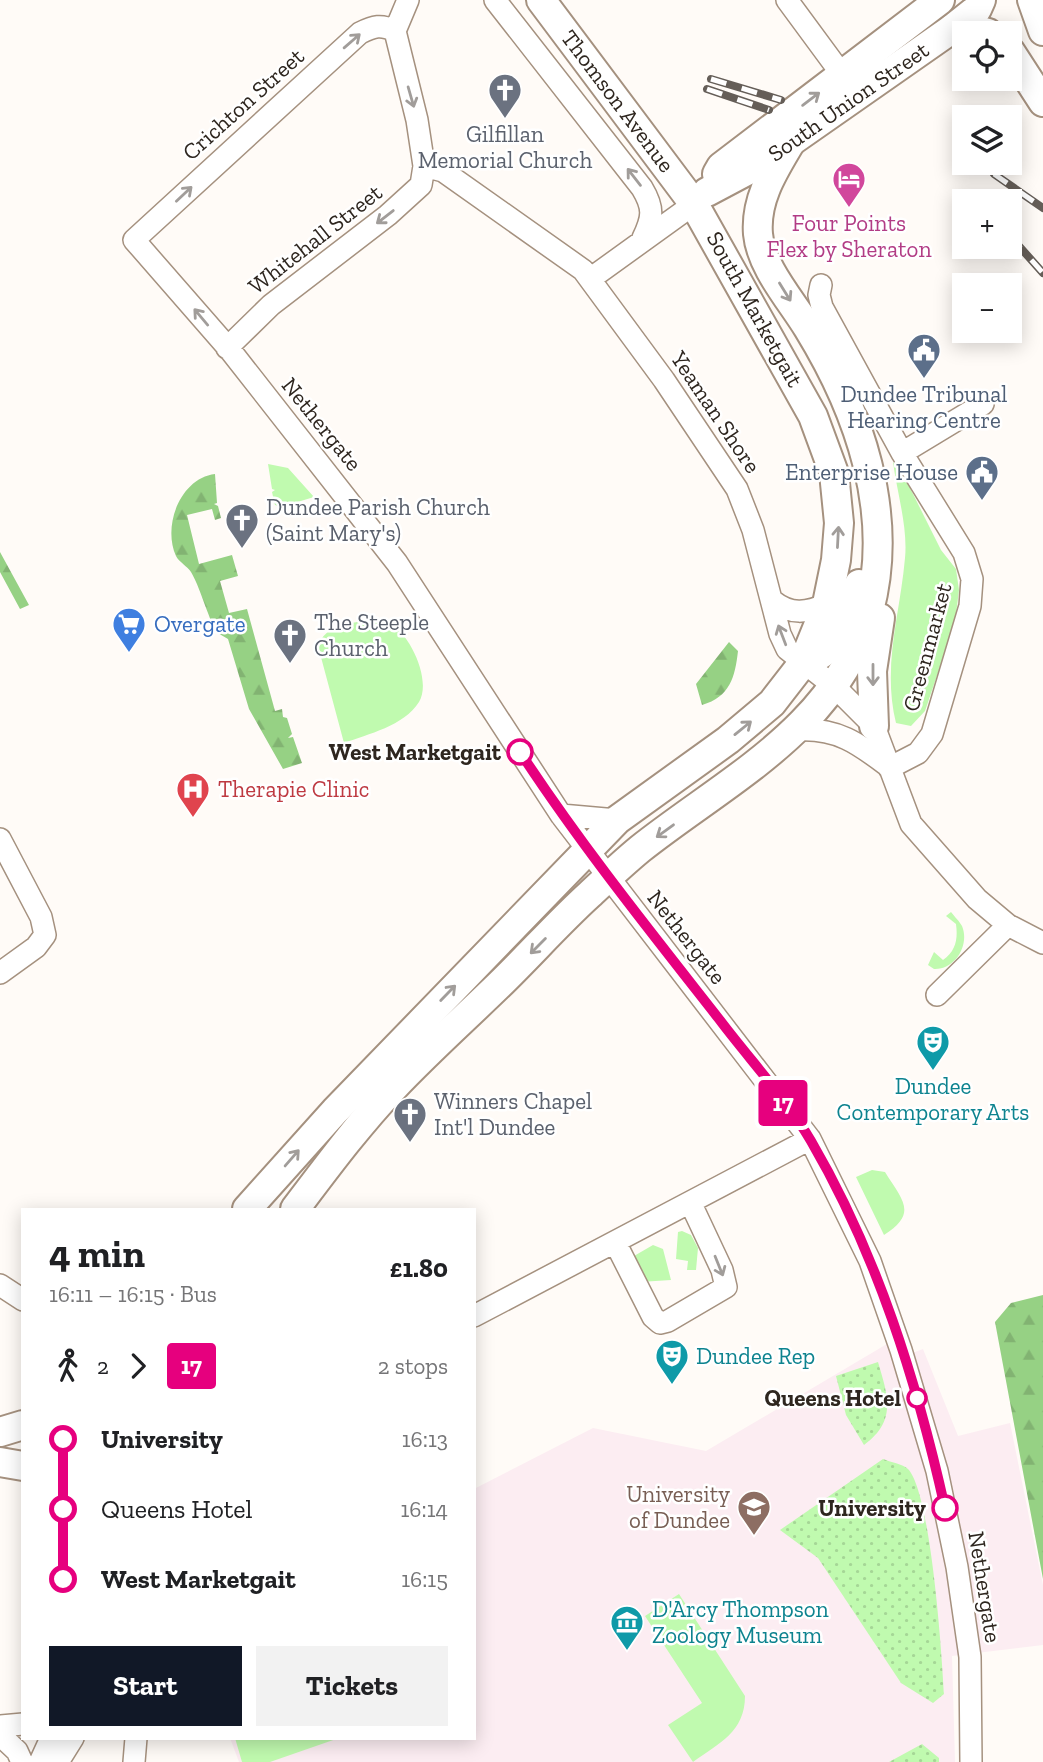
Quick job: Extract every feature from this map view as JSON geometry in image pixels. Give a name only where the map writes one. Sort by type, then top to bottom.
[{"type":"main road","name":"Thomson Avenue","points":[[541,0],[700,198]]},
{"type":"main road","name":"South Union Street","points":[[700,198],[721,167],[940,0]]},
{"type":"main road","name":"South Union Street","points":[[700,198],[730,182],[951,29],[977,9],[981,0]]},
{"type":"main road","points":[[1032,1],[1043,31]]},
{"type":"main road","points":[[1022,70],[1043,102]]},
{"type":"main road","name":"South Marketgait","points":[[792,140],[762,193],[758,235],[763,255],[816,342],[847,402],[870,468],[876,512],[877,559]]},
{"type":"main road","name":"South Marketgait","points":[[700,198],[813,416],[834,474],[839,523],[836,560],[827,604]]},
{"type":"main road","points":[[803,663],[822,656],[836,640],[861,580],[877,559]]},
{"type":"main road","points":[[296,1208],[361,1124],[394,1087],[608,877],[640,849],[798,730],[835,687],[854,650],[869,610],[877,559]]},
{"type":"main road","points":[[874,726],[872,671],[880,613],[877,559]]},
{"type":"main road","points":[[248,1208],[344,1101],[617,820],[755,718],[803,663],[827,604]]},
{"type":"main road","points":[[0,1432],[21,1426]]},
{"type":"main road","points":[[0,1462],[21,1466]]},
{"type":"street","points":[[408,0],[395,31],[417,120],[424,166]]},
{"type":"street","points":[[495,0],[653,205],[651,220],[643,238]]},
{"type":"street","points":[[787,0],[843,76]]},
{"type":"street","name":"Crichton Street","points":[[134,240],[360,33],[373,26],[386,26],[395,31]]},
{"type":"street","name":"Yeaman Shore","points":[[424,166],[443,171],[562,253],[590,279],[669,386],[737,489],[753,530],[780,634],[787,649],[803,663]]},
{"type":"street","name":"Whitehall Street","points":[[227,348],[271,305],[417,191],[424,176],[424,166]]},
{"type":"street","points":[[590,279],[700,198]]},
{"type":"street","name":"Nethergate","points":[[134,240],[227,348],[397,563],[561,815],[810,1139],[870,1261],[924,1421],[957,1567],[970,1657],[971,1762]]},
{"type":"street","name":"Greenmarket","points":[[821,285],[818,295],[822,307],[902,453],[964,553],[972,579],[970,606],[932,733],[918,753],[889,768]]},
{"type":"street","points":[[902,453],[983,404]]},
{"type":"street","points":[[772,601],[792,612],[807,611],[827,604]]},
{"type":"street","name":"Greenmarket","points":[[803,663],[835,687],[874,726],[911,824],[977,899],[1008,925],[1043,943]]},
{"type":"street","name":"Greenmarket","points":[[798,730],[832,731],[854,739],[889,768]]},
{"type":"street","points":[[561,815],[617,820]]},
{"type":"street","points":[[0,839],[41,917],[45,935],[36,947],[0,973]]},
{"type":"street","points":[[937,995],[1008,925]]},
{"type":"street","points":[[476,1315],[691,1205],[810,1139]]},
{"type":"street","points":[[616,1244],[653,1317],[660,1324],[668,1321],[726,1287],[722,1270],[691,1205]]},
{"type":"street","points":[[0,1285],[21,1299]]},
{"type":"street","points":[[0,1726],[21,1724]]},
{"type":"street","points":[[0,1735],[17,1751],[22,1762]]},
{"type":"street","points":[[40,1762],[50,1740]]},
{"type":"street","points":[[58,1762],[72,1740]]},
{"type":"street","points":[[134,1762],[136,1740]]},
{"type":"shaded area","name":"University of Dundee","points":[[892,1341],[904,1356],[923,1349],[958,1436],[1010,1423],[1043,1585],[1043,1645],[952,1656],[955,1762],[239,1762],[231,1740],[476,1740],[476,1488],[593,1428],[706,1451]]},
{"type":"green space","points":[[893,462],[907,482],[941,550],[956,569],[959,590],[955,622],[925,711],[911,726],[896,723],[892,702],[891,661],[906,546]]},
{"type":"green space","points":[[268,464],[288,468],[314,497],[281,507],[275,505],[272,492],[275,490],[272,489]]},
{"type":"green space","points":[[215,474],[217,503],[214,504],[218,506],[221,518],[215,520],[212,509],[187,515],[199,564],[232,555],[238,576],[220,581],[229,613],[247,609],[275,711],[282,709],[283,717],[287,718],[292,734],[288,738],[293,737],[302,763],[283,769],[249,709],[228,639],[216,632],[194,578],[177,558],[172,544],[173,517],[184,494],[203,477]]},
{"type":"green space","points":[[0,552],[29,605],[20,609],[0,572]]},
{"type":"green space","points":[[373,620],[389,622],[404,636],[421,670],[422,693],[412,710],[395,723],[344,743],[318,646],[326,633],[333,629]]},
{"type":"green space","points":[[729,642],[738,651],[733,677],[719,697],[702,705],[696,684]]},
{"type":"green space","points":[[951,912],[962,926],[962,948],[954,961],[934,969],[928,965],[934,952],[943,960],[951,953],[955,944],[956,924],[946,916]]},
{"type":"green space","points":[[872,1170],[885,1172],[904,1206],[901,1220],[884,1235],[856,1177]]},
{"type":"green space","points":[[678,1232],[691,1235],[698,1248],[696,1270],[687,1270],[688,1261],[676,1259]]},
{"type":"green space","points":[[653,1245],[663,1249],[671,1280],[640,1282],[634,1256]]},
{"type":"green space","points":[[1043,1295],[1043,1579],[995,1322],[1011,1303]]},
{"type":"green space","points":[[878,1362],[887,1397],[886,1417],[882,1427],[864,1445],[846,1415],[836,1376]]},
{"type":"green space","points":[[883,1459],[908,1469],[916,1484],[923,1509],[934,1576],[944,1694],[933,1703],[901,1683],[818,1558],[780,1530]]},
{"type":"green space","points":[[679,1594],[745,1696],[741,1719],[735,1728],[693,1762],[668,1725],[702,1703],[645,1616]]},
{"type":"green space","points":[[236,1740],[333,1740],[270,1762],[242,1762]]},
{"type":"green space","points":[[922,1744],[939,1758],[939,1762],[889,1762]]},
{"type":"railway","points":[[711,79],[781,100]]},
{"type":"railway","points":[[707,89],[769,110]]},
{"type":"railway","points":[[995,175],[1043,208]]},
{"type":"railway","points":[[1022,249],[1043,273]]},
{"type":"bus line","name":"17","points":[[520,752],[561,815],[810,1139],[864,1249],[888,1310],[924,1421],[945,1508]]},
{"type":"place","name":"Gilfillan Memorial Church","points":[[505,120]]},
{"type":"place","name":"Four Points Flex by Sheraton","points":[[849,209]]},
{"type":"place","name":"Dundee Tribunal Hearing Centre","points":[[924,380]]},
{"type":"place","name":"Enterprise House","points":[[982,502]]},
{"type":"place","name":"Dundee Parish Church (Saint Mary's)","points":[[242,550]]},
{"type":"place","name":"Overgate","points":[[129,654]]},
{"type":"place","name":"The Steeple Church","points":[[290,665]]},
{"type":"place","name":"West Marketgait","points":[[520,752]]},
{"type":"place","name":"Therapie Clinic","points":[[193,819]]},
{"type":"place","name":"Dundee Contemporary Arts","points":[[933,1072]]},
{"type":"place","name":"Winners Chapel Int'l Dundee","points":[[410,1144]]},
{"type":"place","name":"Dundee Rep","points":[[672,1386]]},
{"type":"place","name":"Queens Hotel","points":[[917,1398]]},
{"type":"place","name":"University","points":[[945,1508]]},
{"type":"place","name":"University of Dundee","points":[[754,1537]]},
{"type":"place","name":"D'Arcy Thompson Zoology Museum","points":[[627,1652]]}]
